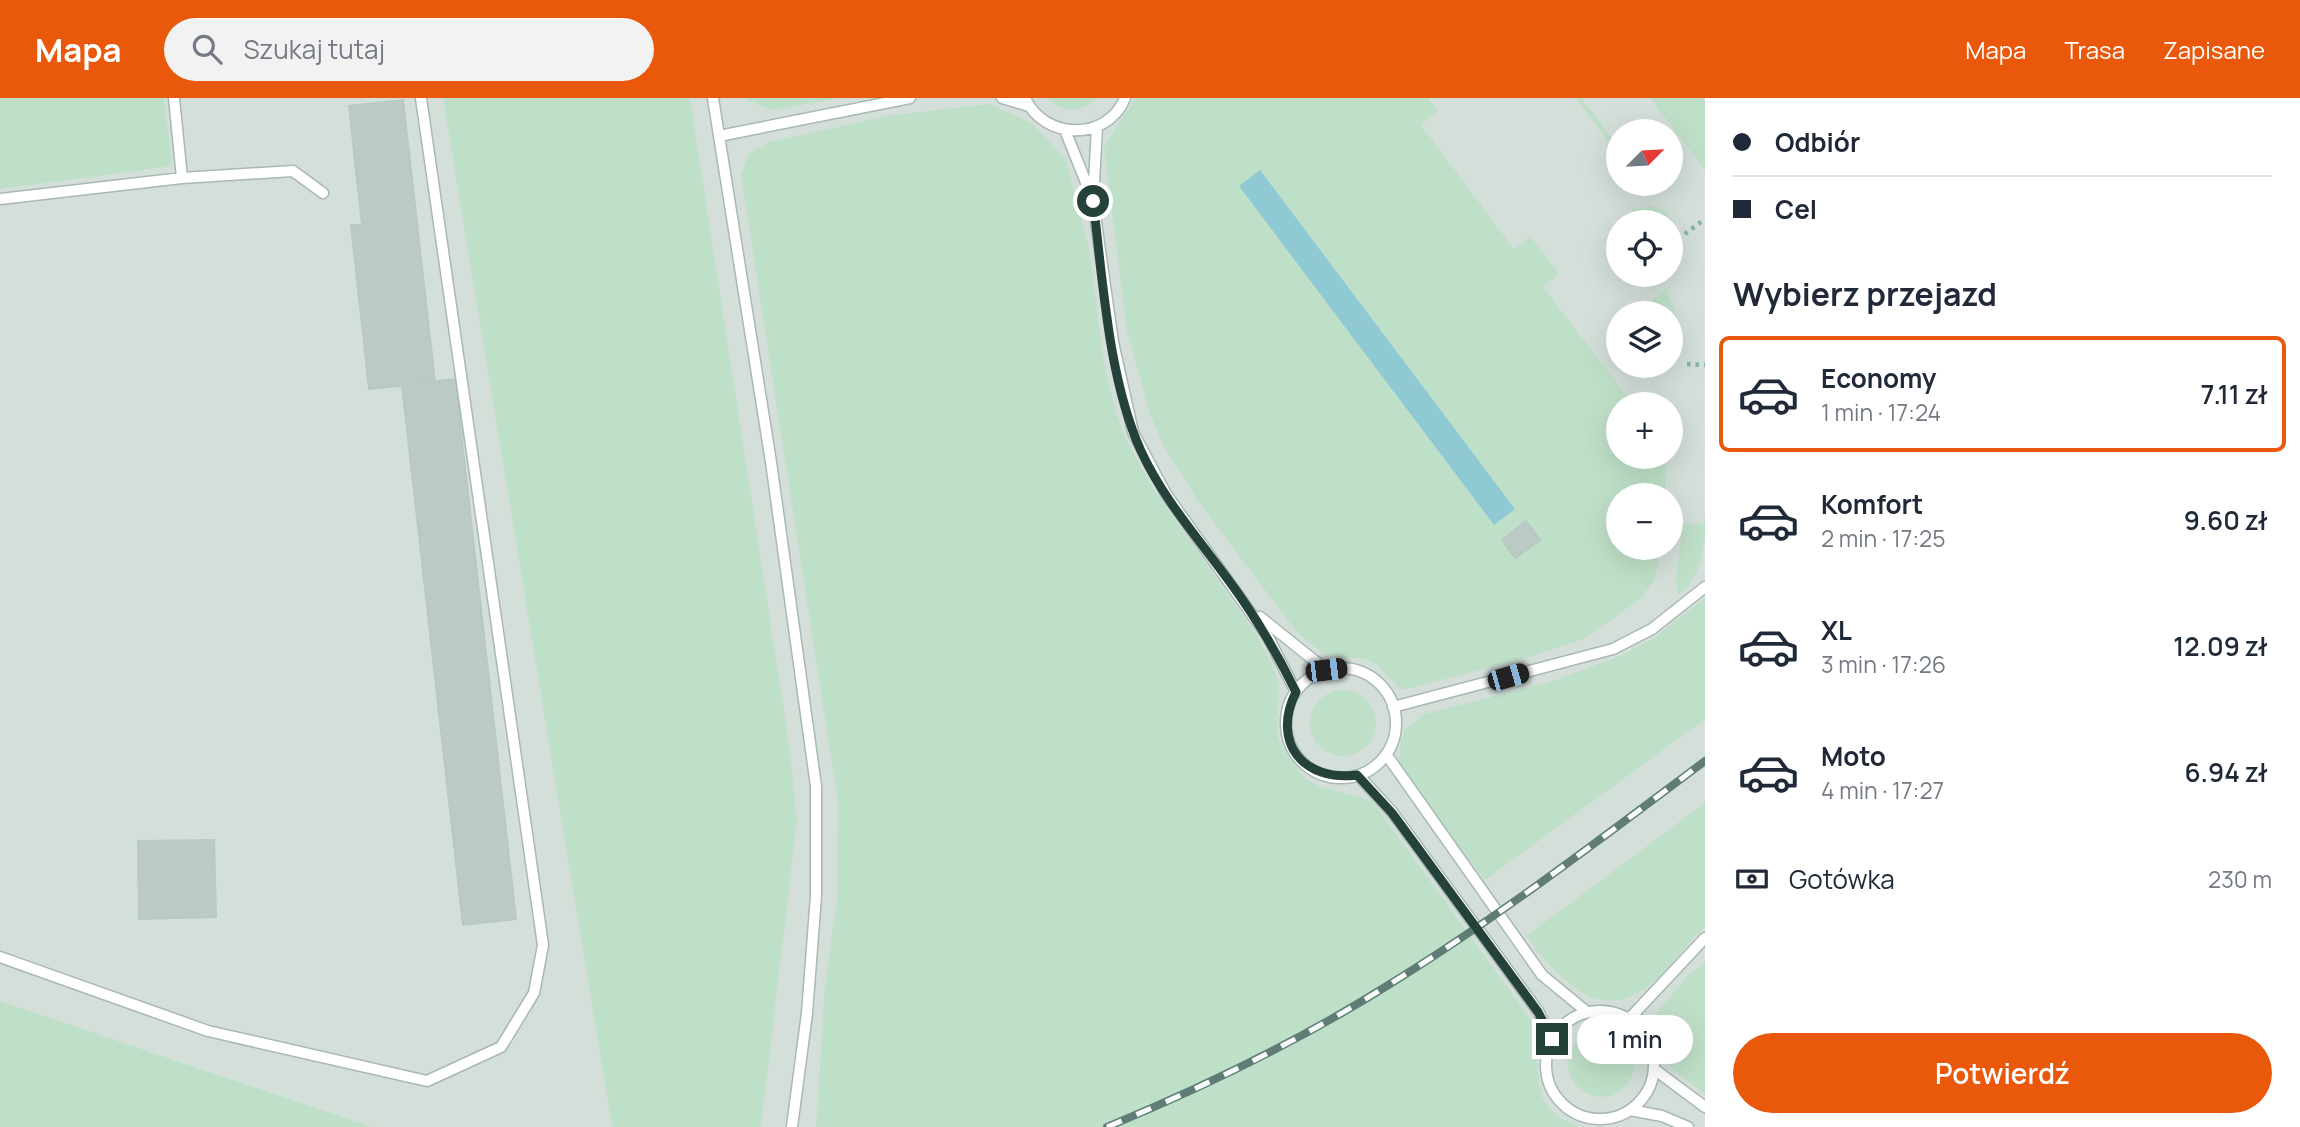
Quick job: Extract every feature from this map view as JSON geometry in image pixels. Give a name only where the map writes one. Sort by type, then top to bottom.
[{"type":"lane","points":[[174,98],[182,178]]},
{"type":"lane","points":[[0,957],[208,1031],[427,1081],[501,1047],[534,993],[544,945],[421,98]]},
{"type":"lane","points":[[713,98],[771,462],[816,786],[816,896],[807,1013],[792,1127]]},
{"type":"lane","points":[[719,136],[910,98]]},
{"type":"lane","points":[[1002,98],[1027,102],[1051,126],[1065,130],[1097,127],[1112,116],[1125,98]]},
{"type":"lane","points":[[1097,127],[1093,201],[1113,342],[1133,432],[1166,494],[1268,637],[1296,692]]},
{"type":"lane","points":[[1065,130],[1093,201]]},
{"type":"lane","points":[[0,199],[182,178],[293,171],[323,193]]},
{"type":"lane","points":[[1393,707],[1613,649],[1652,629],[1705,587]]},
{"type":"lane","points":[[1249,608],[1326,670]]},
{"type":"lane","points":[[1343,668],[1360,671],[1386,691],[1393,707],[1395,729],[1386,754],[1374,767],[1357,775],[1340,778],[1322,774],[1306,765],[1294,752],[1287,735],[1286,720],[1296,692],[1304,682],[1326,670],[1343,668]]},
{"type":"lane","points":[[1386,754],[1542,975],[1587,1012]]},
{"type":"lane","points":[[1357,775],[1392,813],[1538,1012],[1552,1039]]},
{"type":"lane","points":[[1629,1019],[1705,938]]},
{"type":"lane","points":[[1630,1110],[1647,1092],[1654,1069],[1648,1041],[1629,1019],[1601,1011],[1587,1012],[1567,1022],[1552,1039],[1546,1070],[1554,1092],[1570,1110],[1600,1119],[1630,1110],[1662,1116],[1688,1127]]},
{"type":"lane","points":[[1654,1069],[1705,1107]]},
{"type":"path","points":[[1683,235],[1705,219]]},
{"type":"path","points":[[1687,364],[1705,365]]},
{"type":"shaded area","points":[[0,98],[1705,98],[1705,1127],[371,1127],[0,1001]]},
{"type":"green space","points":[[0,98],[164,98],[172,166],[0,189]]},
{"type":"green space","points":[[443,98],[690,98],[790,750],[797,821],[761,1127],[612,1127]]},
{"type":"green space","points":[[743,98],[840,98],[773,110]]},
{"type":"green space","points":[[1047,98],[1097,98],[1079,109],[1065,109]]},
{"type":"green space","points":[[1135,98],[1428,98],[1438,111],[1421,125],[1514,249],[1531,237],[1559,274],[1543,287],[1606,369],[1606,378],[1613,378],[1624,392],[1606,392],[1606,469],[1666,469],[1665,483],[1606,483],[1606,560],[1658,560],[1655,579],[1640,599],[1584,639],[1522,659],[1407,689],[1400,689],[1377,665],[1365,659],[1336,657],[1321,652],[1296,631],[1198,501],[1164,446],[1151,417],[1127,331],[1104,147]]},
{"type":"green space","points":[[1576,98],[1582,98],[1606,130],[1606,138]]},
{"type":"green space","points":[[1650,98],[1702,98],[1705,102],[1705,170],[1684,143],[1684,119],[1666,119]]},
{"type":"green space","points":[[990,104],[1032,123],[1066,160],[1089,248],[1104,364],[1126,440],[1156,493],[1258,637],[1272,664],[1279,685],[1277,733],[1282,747],[1304,778],[1318,786],[1372,801],[1528,1016],[1537,1048],[1541,1093],[1548,1106],[1560,1118],[1581,1127],[816,1127],[825,987],[837,898],[838,802],[741,175],[749,153],[770,142],[892,115]]},
{"type":"green space","points":[[1651,206],[1661,210],[1633,210]]},
{"type":"green space","points":[[1666,289],[1671,301],[1651,301]]},
{"type":"green space","points":[[1705,513],[1702,558],[1694,578],[1678,595],[1676,580],[1678,560],[1683,560],[1683,523],[1704,525]]},
{"type":"green space","points":[[1705,598],[1705,719],[1485,880],[1420,797],[1399,761],[1400,743],[1405,730],[1424,714],[1547,683],[1623,655],[1655,637]]},
{"type":"green space","points":[[1343,690],[1356,693],[1366,700],[1373,710],[1376,723],[1373,736],[1366,746],[1356,753],[1343,756],[1330,753],[1320,746],[1313,736],[1310,723],[1313,710],[1320,700],[1330,693]]},
{"type":"green space","points":[[1705,803],[1705,926],[1660,976],[1634,995],[1615,1000],[1598,999],[1581,992],[1551,967],[1526,936]]},
{"type":"green space","points":[[1705,963],[1705,1094],[1673,1070],[1666,1057],[1666,1043],[1656,1024],[1658,1011],[1688,976]]},
{"type":"green space","points":[[0,1001],[372,1127],[0,1127]]},
{"type":"green space","points":[[1594,1031],[1608,1031],[1620,1036],[1629,1045],[1634,1064],[1632,1077],[1625,1088],[1608,1097],[1594,1097],[1582,1092],[1573,1083],[1568,1071],[1568,1057],[1573,1045],[1582,1036]]},
{"type":"water","points":[[1260,170],[1515,509],[1494,525],[1239,186]]},
{"type":"building","points":[[403,100],[435,382],[369,389],[351,225],[362,225],[349,106]]},
{"type":"building","points":[[455,379],[516,919],[463,925],[402,385]]},
{"type":"building","points":[[1526,521],[1540,540],[1515,558],[1502,540]]},
{"type":"building","points":[[214,840],[216,917],[139,919],[138,841]]},
{"type":"railway","points":[[1107,1127],[1252,1062],[1390,984],[1511,904],[1705,761]]},
{"type":"route","points":[[1093,201],[1113,342],[1133,432],[1141,452],[1166,494],[1249,608],[1283,665],[1296,692],[1289,705],[1286,720],[1287,735],[1294,752],[1306,765],[1322,774],[1340,778],[1357,775],[1392,813],[1538,1012],[1552,1039]]}]
